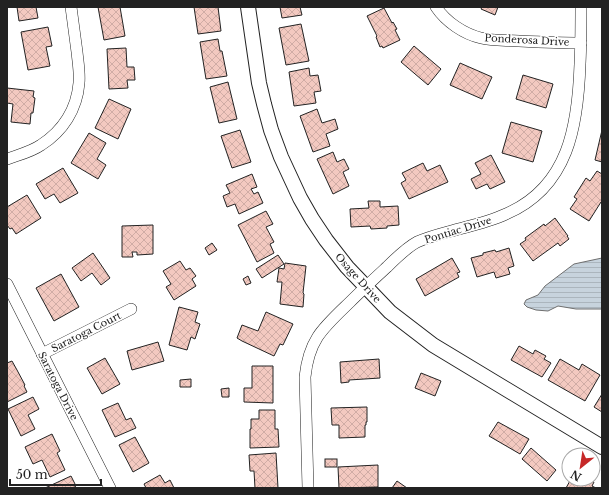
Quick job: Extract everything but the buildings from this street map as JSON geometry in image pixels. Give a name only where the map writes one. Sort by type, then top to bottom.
[{"type":"street","points":[[7,159],[30,151],[55,135],[65,123],[72,111],[79,82],[79,75],[71,7]]},
{"type":"street","name":"Osage Drive","points":[[248,7],[259,83],[271,130],[300,198],[326,240],[347,267],[390,312],[434,345],[602,447]]},
{"type":"street","name":"Ponderosa Drive","points":[[436,7],[439,12],[450,22],[469,34],[481,38],[581,43]]},
{"type":"street","name":"Pontiac Drive","points":[[308,488],[305,377],[306,364],[312,346],[325,326],[400,254],[425,238],[491,220],[508,213],[532,199],[541,192],[550,181],[560,167],[573,133],[578,101],[581,7]]},
{"type":"street","name":"Saratoga Drive","points":[[7,284],[110,488]]},
{"type":"street","name":"Saratoga Court","points":[[42,354],[131,309]]},
{"type":"shaded area","points":[[602,258],[602,309],[576,309],[558,306],[548,311],[536,310],[527,307],[524,304],[526,300],[538,295],[545,286],[574,264]]}]
